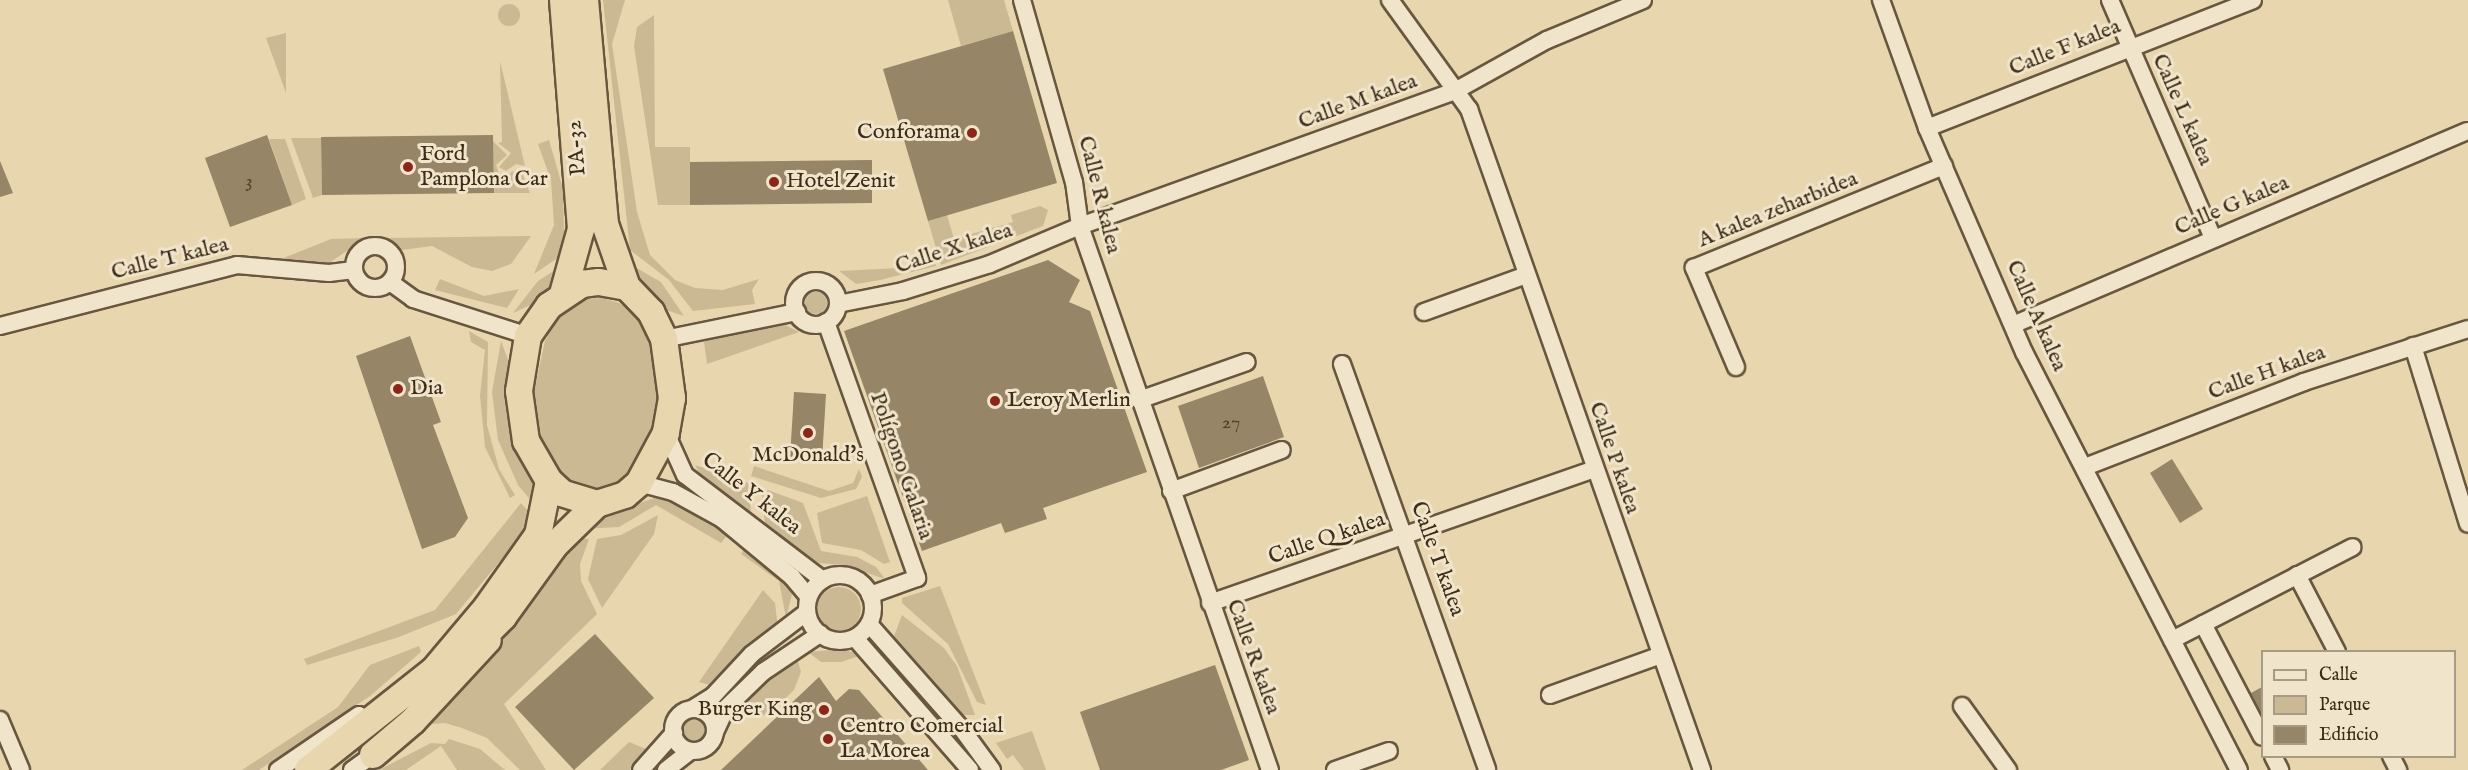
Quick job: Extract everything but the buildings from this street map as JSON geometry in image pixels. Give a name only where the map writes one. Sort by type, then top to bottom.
[{"type":"highway","name":"PA-32","points":[[528,336],[563,294],[581,229],[563,0]]},
{"type":"highway","name":"PA-32","points":[[585,0],[605,224],[627,287]]},
{"type":"highway","points":[[373,755],[478,655],[555,545],[597,504],[625,495],[639,483],[666,433],[672,398],[664,339],[651,312],[627,287],[599,282],[563,294]]},
{"type":"highway","points":[[528,336],[519,391],[526,441],[549,481],[562,493],[597,504]]},
{"type":"highway","points":[[308,770],[393,706],[462,636],[538,535],[549,481]]},
{"type":"highway","points":[[324,770],[402,711],[503,617]]},
{"type":"street","name":"Calle R kalea","points":[[1022,0],[1074,182],[1080,226],[1270,770]]},
{"type":"street","name":"Calle P kalea","points":[[1390,0],[1469,109],[1702,770]]},
{"type":"street","name":"Calle M kalea","points":[[1080,226],[1455,91],[1547,40],[1643,0]]},
{"type":"street","name":"Calle A kalea","points":[[1881,0],[1927,128],[2014,324],[2239,770]]},
{"type":"street","name":"Calle L kalea","points":[[2110,0],[2213,238]]},
{"type":"street","name":"Calle F kalea","points":[[1927,128],[2253,0]]},
{"type":"street","name":"Calle G kalea","points":[[2014,324],[2468,131]]},
{"type":"street","name":"A kalea zeharbidea","points":[[1736,367],[1694,268],[1944,166]]},
{"type":"street","name":"Calle X kalea","points":[[838,303],[903,291],[979,267],[1080,226]]},
{"type":"street","points":[[382,248],[395,262],[390,282],[379,288],[367,287],[354,270],[363,251],[382,248]]},
{"type":"street","name":"Calle T kalea","points":[[0,326],[237,265],[329,273],[354,270]]},
{"type":"street","points":[[1424,312],[1526,275]]},
{"type":"street","points":[[814,281],[834,290],[838,303],[826,322],[811,324],[797,312],[799,290],[814,281]]},
{"type":"street","points":[[390,282],[413,299],[528,336]]},
{"type":"street","points":[[664,339],[797,312]]},
{"type":"street","name":"Polígono Galaria","points":[[826,322],[917,578],[870,595]]},
{"type":"street","name":"Calle H kalea","points":[[2085,467],[2304,382],[2468,329]]},
{"type":"street","points":[[2413,346],[2468,524]]},
{"type":"street","points":[[1139,400],[1247,362]]},
{"type":"street","name":"Calle T kalea","points":[[1342,364],[1405,535],[1487,770]]},
{"type":"street","name":"Calle Y kalea","points":[[666,433],[685,475],[823,580]]},
{"type":"street","points":[[1171,491],[1282,450]]},
{"type":"street","name":"Calle Q kalea","points":[[1210,603],[1594,469]]},
{"type":"street","name":"Calle Y kalea","points":[[639,483],[673,492],[722,519],[792,577],[808,604]]},
{"type":"street","points":[[2172,640],[2353,547]]},
{"type":"street","points":[[2297,575],[2336,650]]},
{"type":"street","points":[[641,770],[674,733],[678,716],[713,696],[752,654],[808,604],[823,580],[845,576],[870,595],[869,624],[855,638],[837,641],[820,634],[808,604]]},
{"type":"street","points":[[869,624],[962,729],[992,770]]},
{"type":"street","points":[[2202,624],[2261,735]]},
{"type":"street","points":[[666,770],[690,751],[704,749],[726,708],[763,672],[820,634]]},
{"type":"street","points":[[278,770],[387,696],[462,636]]},
{"type":"street","points":[[855,638],[970,770]]},
{"type":"street","points":[[1550,695],[1661,655]]},
{"type":"street","points":[[1962,706],[2008,770]]},
{"type":"street","points":[[692,709],[709,715],[715,732]]},
{"type":"street","points":[[0,720],[21,770]]},
{"type":"street","points":[[674,733],[681,746],[690,751]]},
{"type":"street","points":[[1335,770],[1389,751]]},
{"type":"street","points":[[352,770],[373,755]]},
{"type":"green space","points":[[603,0],[625,0],[612,44],[637,212],[650,255],[675,280],[695,288],[723,290],[759,279],[752,290],[755,304],[693,311],[669,280],[630,250]]},
{"type":"green space","points":[[948,0],[1004,0],[1013,31],[961,46]]},
{"type":"green space","points":[[509,4],[519,11],[520,15],[513,25],[509,26],[499,19],[498,15],[505,5]]},
{"type":"green space","points":[[654,15],[655,147],[690,147],[690,205],[658,205],[634,46],[637,27]]},
{"type":"green space","points":[[286,33],[286,93],[266,38]]},
{"type":"green space","points":[[500,61],[525,166],[516,164],[506,171],[499,167],[511,153],[498,143],[502,142]]},
{"type":"green space","points":[[291,138],[321,138],[322,195],[313,198]]},
{"type":"green space","points":[[269,139],[285,139],[306,199],[292,205]]},
{"type":"green space","points":[[549,140],[563,189],[564,233],[559,257],[534,274],[554,225],[551,180],[538,144]]},
{"type":"green space","points":[[493,141],[507,155],[496,165],[499,173],[506,175],[520,168],[530,193],[494,193]]},
{"type":"green space","points":[[1040,206],[1048,210],[1043,226],[941,265],[928,221],[947,215],[954,239],[1013,222],[1011,215]]},
{"type":"green space","points":[[531,236],[511,264],[492,271],[472,267],[432,246],[402,250],[386,238]]},
{"type":"green space","points":[[366,238],[329,263],[281,259],[331,239]]},
{"type":"green space","points":[[932,251],[936,266],[880,280],[856,284],[839,271],[920,267],[925,264],[922,254]]},
{"type":"green space","points":[[624,261],[661,282],[684,316],[663,309],[633,278]]},
{"type":"green space","points":[[566,263],[544,299],[513,313],[538,281]]},
{"type":"green space","points":[[440,279],[484,296],[519,289],[507,308],[435,290]]},
{"type":"green space","points":[[816,292],[824,295],[827,303],[824,311],[816,314],[808,311],[805,303],[808,295]]},
{"type":"green space","points":[[602,298],[619,303],[638,317],[652,342],[660,411],[652,444],[626,480],[603,490],[585,491],[559,476],[535,432],[532,401],[545,341],[560,315],[583,299]]},
{"type":"green space","points":[[785,325],[799,332],[707,364],[704,342],[714,337]]},
{"type":"green space","points":[[469,331],[488,342],[487,425],[499,469],[515,495],[510,498],[485,447],[480,396],[485,350],[471,342]]},
{"type":"green space","points":[[501,341],[511,368],[523,459],[536,485],[537,508],[518,485],[498,440],[492,392]]},
{"type":"green space","points":[[695,465],[748,483],[751,512],[701,476]]},
{"type":"green space","points":[[754,466],[829,491],[853,483],[859,469],[862,477],[856,489],[821,498],[751,476]]},
{"type":"green space","points":[[768,490],[803,503],[821,551],[857,557],[876,567],[885,579],[843,565],[819,563],[799,551],[765,524],[762,495]]},
{"type":"green space","points":[[660,496],[685,505],[728,534],[721,543],[656,505],[619,527],[582,529],[596,518]]},
{"type":"green space","points":[[867,496],[890,562],[884,564],[861,550],[822,543],[817,513]]},
{"type":"green space","points":[[521,503],[535,519],[456,614],[399,637],[307,665],[304,659],[435,610]]},
{"type":"green space","points":[[658,515],[654,534],[602,608],[588,579],[597,539],[621,535]]},
{"type":"green space","points":[[575,538],[589,539],[580,564],[581,581],[597,614],[504,704],[546,770],[520,770],[487,738],[462,728],[445,723],[420,725]]},
{"type":"green space","points":[[745,547],[784,580],[792,594],[786,618],[779,581],[741,554]]},
{"type":"green space","points":[[940,586],[986,705],[977,702],[948,644],[902,603],[902,598]]},
{"type":"green space","points":[[839,587],[855,593],[861,609],[855,625],[839,631],[823,625],[817,609],[823,593]]},
{"type":"green space","points":[[763,590],[775,603],[778,628],[713,686],[699,682]]},
{"type":"green space","points":[[902,615],[944,648],[957,666],[975,715],[962,715],[948,704],[893,639]]},
{"type":"green space","points":[[419,646],[421,652],[370,696],[259,770],[242,770],[338,707],[370,665]]},
{"type":"green space","points":[[842,649],[862,655],[841,662],[821,662],[808,652]]},
{"type":"green space","points":[[796,655],[801,672],[794,690],[771,712],[757,718],[739,713],[736,708]]},
{"type":"green space","points":[[694,717],[703,721],[707,730],[703,739],[694,743],[685,739],[681,730],[685,721]]},
{"type":"green space","points":[[1032,731],[1046,770],[1024,770],[1013,755],[1007,759],[996,743]]},
{"type":"green space","points":[[449,739],[480,749],[505,770],[457,770],[441,746],[406,770],[379,770],[431,743],[445,744]]},
{"type":"green space","points":[[629,742],[651,751],[630,770],[600,770]]},
{"type":"place","name":"Conforama","points":[[972,133]]},
{"type":"place","name":"Ford Pamplona Car","points":[[408,167]]},
{"type":"place","name":"Hotel Zenit","points":[[774,182]]},
{"type":"place","name":"Dia","points":[[398,389]]},
{"type":"place","name":"Leroy Merlin","points":[[995,401]]},
{"type":"place","name":"McDonald's","points":[[808,433]]},
{"type":"place","name":"Burger King","points":[[824,710]]},
{"type":"place","name":"Centro Comercial La Morea","points":[[828,739]]}]
